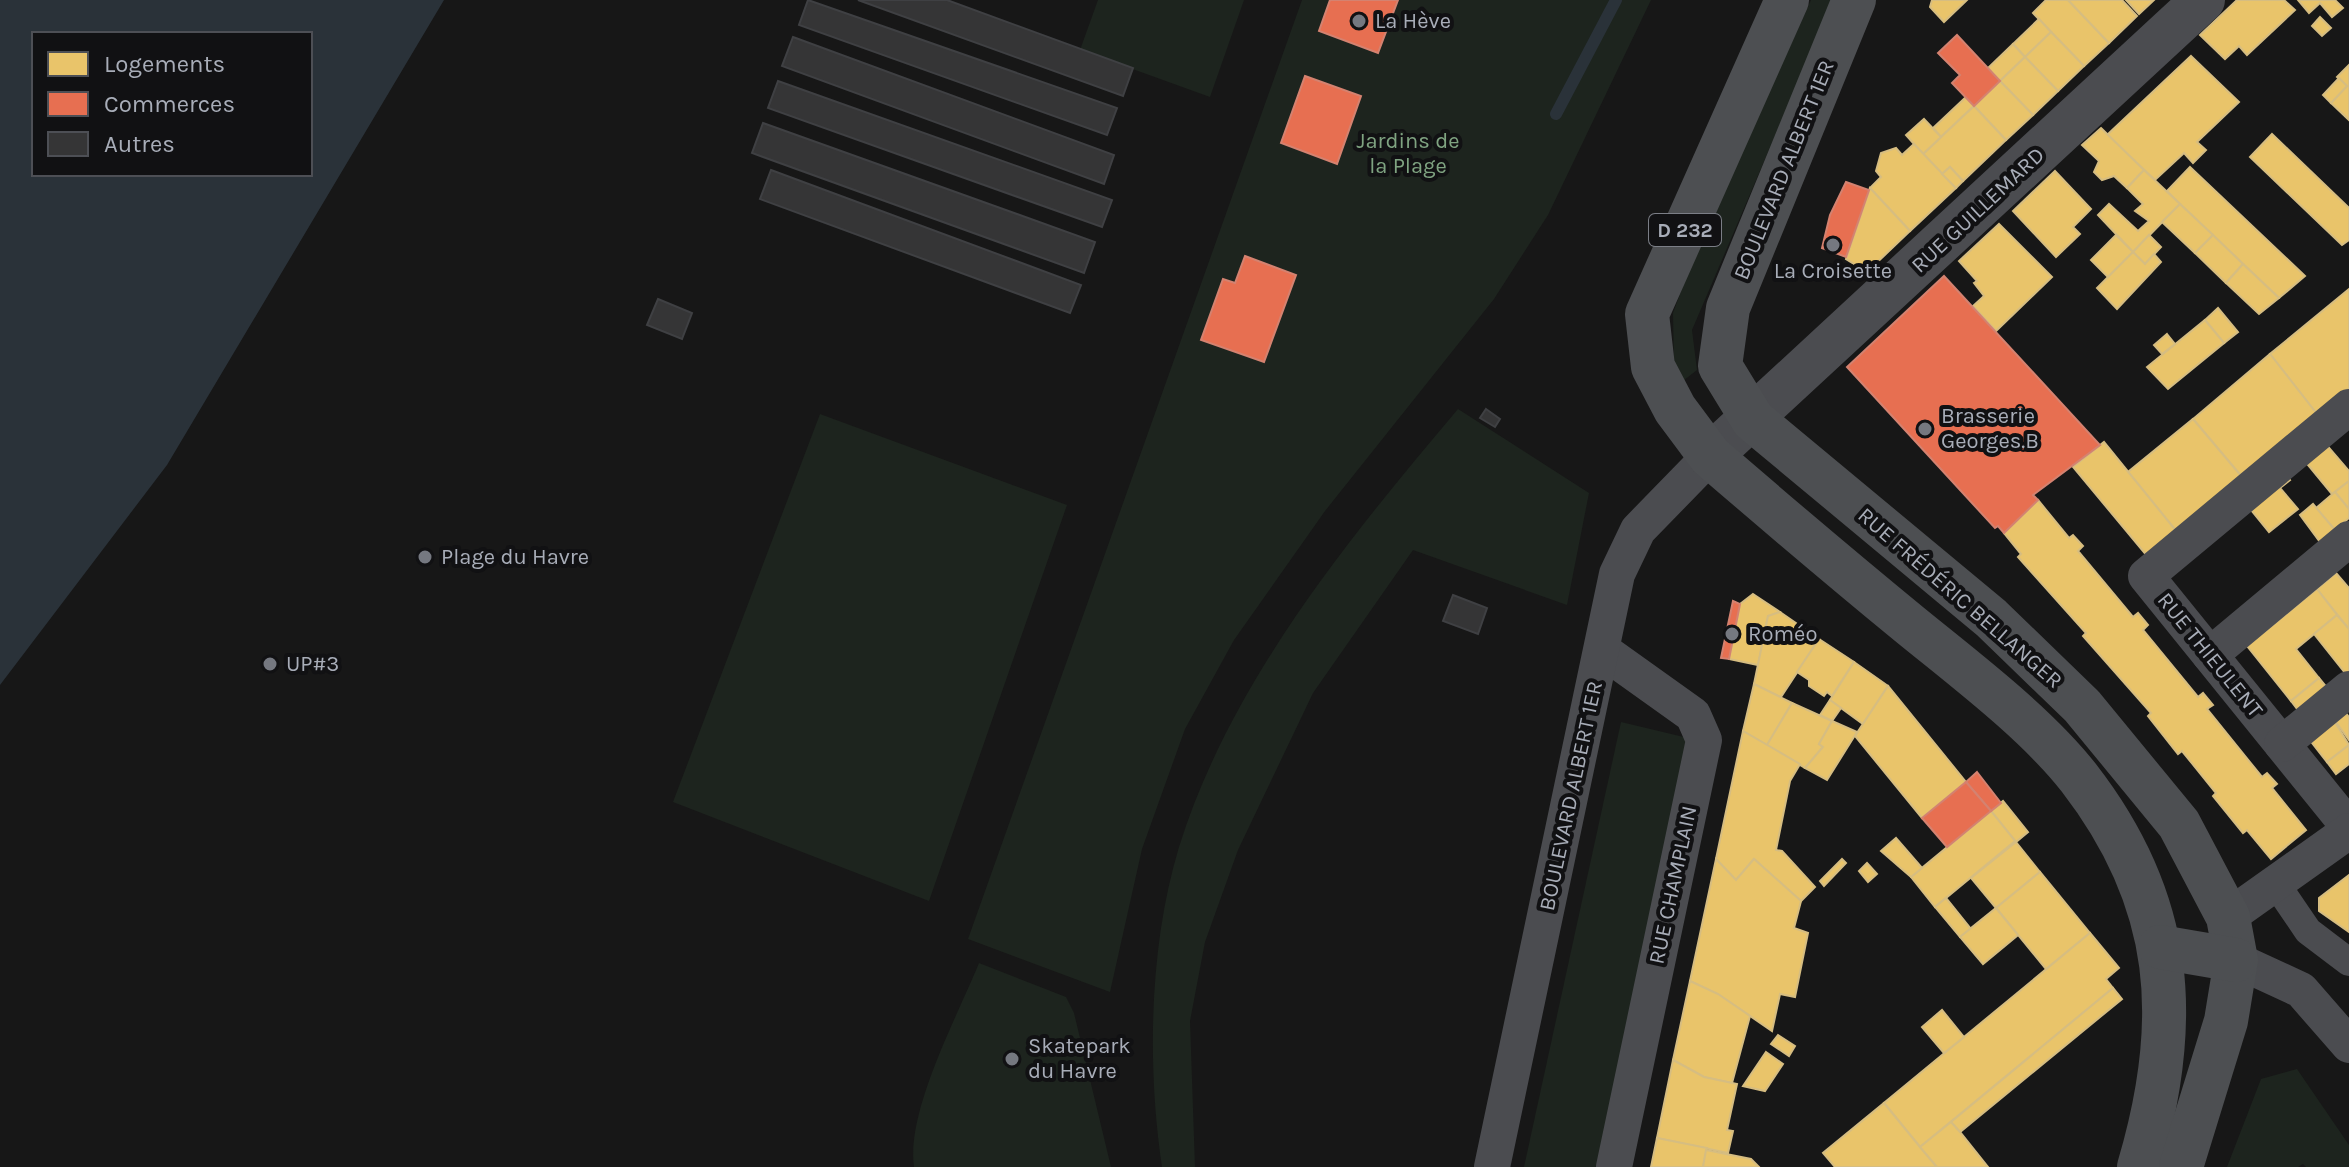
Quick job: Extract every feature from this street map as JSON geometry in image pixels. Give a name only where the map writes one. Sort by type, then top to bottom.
[{"type":"main road","name":"D 232","points":[[1710,456],[1675,409],[1653,367],[1647,314],[1787,0]]},
{"type":"main road","name":"BOULEVARD ALBERT 1ER","points":[[1753,420],[1720,366],[1728,308],[1854,0]]},
{"type":"main road","name":"RUE FRÉDÉRIC BELLANGER","points":[[1753,420],[1991,618],[2082,706],[2179,824],[2228,917],[2236,960],[2226,1021],[2181,1167]]},
{"type":"main road","points":[[1710,456],[1996,695],[2078,777],[2138,874],[2160,947],[2165,1038],[2157,1104],[2139,1167]]},
{"type":"main road","points":[[2160,947],[2236,960]]},
{"type":"street","name":"RUE GUILLEMARD","points":[[1753,420],[2203,0]]},
{"type":"street","name":"RUE THIEULENT","points":[[2349,407],[2146,576],[2349,829]]},
{"type":"street","name":"BOULEVARD ALBERT 1ER","points":[[1492,1167],[1617,574],[1638,530],[1710,456],[1753,420]]},
{"type":"street","points":[[2210,655],[2349,539]]},
{"type":"street","name":"RUE CHAMPLAIN","points":[[1602,650],[1693,715],[1704,740],[1614,1167]]},
{"type":"street","points":[[2282,744],[2349,689]]},
{"type":"street","points":[[2228,917],[2349,829]]},
{"type":"street","points":[[2276,884],[2308,931],[2349,962]]},
{"type":"street","points":[[2236,960],[2301,990],[2349,1045]]},
{"type":"green space","points":[[1098,0],[1244,0],[1210,97],[1080,50]]},
{"type":"green space","name":"Jardins de la Plage","points":[[1302,0],[1651,0],[1548,215],[1494,299],[1325,511],[1234,640],[1185,729],[1142,849],[1110,992],[968,939]]},
{"type":"green space","points":[[1811,0],[1833,0],[1692,330],[1697,370],[1679,384],[1674,367],[1673,313],[1693,259]]},
{"type":"green space","points":[[1458,409],[1589,493],[1567,605],[1413,550],[1313,693],[1238,850],[1205,942],[1190,1021],[1195,1167],[1162,1167],[1154,1088],[1156,965],[1169,885],[1201,786],[1261,670],[1297,615],[1335,561]]},
{"type":"green space","points":[[820,414],[1067,505],[929,901],[673,802]]},
{"type":"green space","points":[[1621,722],[1688,738],[1597,1167],[1524,1167]]},
{"type":"green space","name":"Skatepark du Havre","points":[[979,963],[1066,997],[1074,1013],[1111,1167],[914,1167],[914,1144],[925,1092]]},
{"type":"green space","points":[[2297,1069],[2349,1145],[2349,1167],[2306,1167],[2303,1164],[2298,1167],[2227,1167],[2261,1079]]},
{"type":"shaded area","points":[[0,0],[444,0],[167,465],[0,685]]},
{"type":"building: Logements","points":[[1932,0],[1967,0],[1944,22],[1930,7]]},
{"type":"building: Logements","points":[[2046,0],[2068,0],[2109,43],[2084,66],[2033,13]]},
{"type":"building: Logements","points":[[2068,0],[2122,0],[2137,16],[2109,43]]},
{"type":"building: Logements","points":[[2126,0],[2154,0],[2139,14]]},
{"type":"building: Logements","points":[[2237,0],[2284,0],[2295,10],[2247,55],[2239,46],[2225,59],[2200,35]]},
{"type":"building: Logements","points":[[2298,0],[2335,0],[2343,8],[2332,17],[2320,3],[2309,13]]},
{"type":"building: Logements","points":[[2320,17],[2331,28],[2322,36],[2312,26]]},
{"type":"building: Logements","points":[[2039,19],[2051,32],[2025,57],[2013,44]]},
{"type":"building: Logements","points":[[2051,32],[2084,66],[2058,91],[2025,57]]},
{"type":"building: Logements","points":[[2013,44],[2025,57],[2000,81],[1988,68]]},
{"type":"building: Logements","points":[[2191,56],[2239,102],[2197,142],[2206,150],[2193,163],[2184,153],[2155,180],[2107,135]]},
{"type":"building: Logements","points":[[2025,57],[2058,91],[2033,115],[2000,81]]},
{"type":"building: Logements","points":[[2349,65],[2349,120],[2331,103],[2347,86],[2337,77]]},
{"type":"building: Logements","points":[[2339,78],[2347,86],[2331,103],[2323,95]]},
{"type":"building: Logements","points":[[2000,81],[2033,115],[2006,140],[1974,106]]},
{"type":"building: Logements","points":[[1966,97],[1974,106],[1941,137],[1933,128]]},
{"type":"building: Logements","points":[[1974,106],[2006,140],[1963,181],[1950,167],[1942,174],[1923,154]]},
{"type":"building: Logements","points":[[1924,119],[1941,137],[1923,154],[1906,135]]},
{"type":"building: Logements","points":[[2101,128],[2144,170],[2127,188],[2114,176],[2102,180],[2094,172],[2099,161],[2082,145]]},
{"type":"building: Logements","points":[[2272,134],[2349,208],[2349,240],[2342,245],[2250,157]]},
{"type":"building: Logements","points":[[1914,144],[1956,188],[1910,231],[1870,188],[1881,177],[1876,171],[1881,153],[1896,148],[1902,155]]},
{"type":"building: Logements","points":[[1950,167],[1963,181],[1956,188],[1942,174]]},
{"type":"building: Logements","points":[[2190,167],[2305,276],[2279,298],[2167,191]]},
{"type":"building: Logements","points":[[2144,170],[2180,204],[2133,252],[2098,215],[2109,204],[2138,231],[2149,221],[2135,211],[2143,204],[2127,188]]},
{"type":"building: Logements","points":[[2055,171],[2091,209],[2073,227],[2080,234],[2056,257],[2013,211]]},
{"type":"building: Logements","points":[[1870,188],[1910,231],[1867,272],[1846,259]]},
{"type":"building: Logements","points":[[2180,204],[2213,235],[2195,253],[2162,222]]},
{"type":"building: Logements","points":[[1999,224],[2052,277],[1996,331],[1973,306],[1984,296],[1974,283],[1977,281],[1959,261]]},
{"type":"building: Logements","points":[[2116,235],[2133,252],[2108,277],[2091,260]]},
{"type":"building: Logements","points":[[2149,235],[2161,247],[2145,264],[2133,252]]},
{"type":"building: Logements","points":[[2213,235],[2243,264],[2226,283],[2195,253]]},
{"type":"building: Logements","points":[[2133,252],[2145,264],[2154,254],[2161,262],[2117,309],[2097,288]]},
{"type":"building: Logements","points":[[2243,264],[2279,298],[2259,314],[2226,283]]},
{"type":"building: Logements","points":[[2349,289],[2349,388],[2317,414],[2270,354]]},
{"type":"building: Logements","points":[[2218,308],[2238,332],[2224,343],[2205,320]]},
{"type":"building: Logements","points":[[2205,320],[2224,343],[2168,389],[2147,367]]},
{"type":"building: Logements","points":[[2167,334],[2175,344],[2162,354],[2154,345]]},
{"type":"building: Logements","points":[[2270,354],[2317,414],[2242,477],[2193,419]]},
{"type":"building: Logements","points":[[2193,419],[2242,477],[2177,532],[2128,472]]},
{"type":"building: Logements","points":[[2104,442],[2177,532],[2148,557],[2073,467]]},
{"type":"building: Logements","points":[[2324,442],[2349,471],[2349,481],[2332,494],[2303,459]]},
{"type":"building: Logements","points":[[2285,474],[2290,480],[2280,488],[2298,509],[2269,532],[2247,505]]},
{"type":"building: Logements","points":[[2349,481],[2349,509],[2335,492]]},
{"type":"building: Logements","points":[[2335,492],[2349,509],[2349,518],[2335,530],[2316,508]]},
{"type":"building: Logements","points":[[2038,500],[2069,538],[2073,535],[2083,546],[2078,551],[2133,617],[2138,613],[2148,625],[2143,630],[2198,697],[2203,693],[2213,705],[2207,709],[2262,777],[2267,773],[2277,784],[2272,788],[2306,830],[2271,859],[2247,830],[2243,833],[2182,751],[2178,754],[2148,716],[2151,713],[2083,636],[2086,633],[2018,557],[2021,554],[2004,533]]},
{"type":"building: Logements","points":[[2313,504],[2335,530],[2320,542],[2300,515]]},
{"type":"building: Logements","points":[[2336,573],[2349,588],[2349,629],[2317,589]]},
{"type":"building: Logements","points":[[2317,589],[2337,615],[2296,649],[2319,678],[2291,701],[2247,646]]},
{"type":"building: Logements","points":[[1753,594],[1780,612],[1768,616],[1758,665],[1729,659],[1740,604]]},
{"type":"building: Logements","points":[[1780,612],[1819,639],[1781,697],[1754,684],[1768,616]]},
{"type":"building: Logements","points":[[2337,615],[2349,629],[2349,678],[2314,634]]},
{"type":"building: Logements","points":[[1819,639],[1854,662],[1832,696],[1827,692],[1824,696],[1809,686],[1809,680],[1797,672]]},
{"type":"building: Logements","points":[[1854,662],[1888,686],[1863,724],[1830,700]]},
{"type":"building: Logements","points":[[2319,678],[2333,695],[2304,718],[2291,701]]},
{"type":"building: Logements","points":[[1754,684],[1792,703],[1767,745],[1743,731]]},
{"type":"building: Logements","points":[[1888,686],[1966,782],[1922,818],[1855,736]]},
{"type":"building: Logements","points":[[1830,700],[1841,708],[1832,721],[1820,715]]},
{"type":"building: Logements","points":[[1792,703],[1832,721],[1819,744],[1823,747],[1805,768],[1767,745]]},
{"type":"building: Logements","points":[[2340,706],[2349,717],[2349,740],[2330,714]]},
{"type":"building: Logements","points":[[2330,714],[2349,745],[2327,762],[2305,734]]},
{"type":"building: Logements","points":[[1832,721],[1857,732],[1827,780],[1805,768],[1823,747],[1819,744]]},
{"type":"building: Logements","points":[[1743,731],[1800,764],[1790,781],[1776,850],[1782,851],[1815,887],[1801,901],[1754,859],[1736,880],[1716,859]]},
{"type":"building: Logements","points":[[2349,745],[2349,764],[2336,774],[2327,762]]},
{"type":"building: Logements","points":[[2003,801],[2028,832],[2016,842],[1991,811]]},
{"type":"building: Logements","points":[[1991,811],[2015,841],[1935,907],[1911,877]]},
{"type":"building: Logements","points":[[1896,838],[1922,868],[1911,877],[1881,851]]},
{"type":"building: Logements","points":[[2016,842],[2040,872],[1996,908],[1971,878]]},
{"type":"building: Logements","points":[[1716,859],[1736,880],[1754,859],[1801,901],[1794,928],[1808,933],[1795,997],[1780,994],[1772,1031],[1718,994],[1690,981]]},
{"type":"building: Logements","points":[[1842,859],[1846,863],[1824,886],[1820,881]]},
{"type":"building: Logements","points":[[1867,863],[1877,874],[1868,882],[1859,871]]},
{"type":"building: Logements","points":[[2040,872],[2090,933],[2046,969],[1996,908]]},
{"type":"building: Logements","points":[[2349,875],[2349,932],[2319,911],[2319,898]]},
{"type":"building: Logements","points":[[1946,898],[1971,929],[1960,937],[1935,907]]},
{"type":"building: Logements","points":[[1996,908],[2018,935],[1983,964],[1960,937]]},
{"type":"building: Logements","points":[[2090,933],[2119,968],[2106,979],[2113,988],[1920,1147],[1884,1103]]},
{"type":"building: Logements","points":[[1690,981],[1718,994],[1750,1016],[1732,1083],[1704,1077],[1673,1060]]},
{"type":"building: Logements","points":[[2113,988],[2122,999],[1960,1132],[1951,1122]]},
{"type":"building: Logements","points":[[1942,1010],[1964,1037],[1944,1053],[1922,1027]]},
{"type":"building: Logements","points":[[1778,1035],[1795,1046],[1789,1056],[1771,1044]]},
{"type":"building: Logements","points":[[1766,1052],[1783,1064],[1765,1091],[1743,1086]]},
{"type":"building: Logements","points":[[1673,1060],[1704,1077],[1737,1084],[1727,1130],[1733,1131],[1728,1153],[1657,1138]]},
{"type":"building: Logements","points":[[1884,1103],[1937,1167],[1835,1167],[1823,1153]]},
{"type":"building: Logements","points":[[1951,1122],[1988,1167],[1937,1167],[1920,1147]]},
{"type":"building: Logements","points":[[1657,1138],[1707,1148],[1703,1167],[1651,1167]]},
{"type":"building: Logements","points":[[1706,1150],[1751,1159],[1759,1167],[1703,1167]]},
{"type":"building: Commerces","points":[[1330,0],[1398,0],[1378,53],[1319,31]]},
{"type":"building: Commerces","points":[[1957,35],[2000,81],[1974,106],[1952,83],[1960,75],[1938,53]]},
{"type":"building: Commerces","points":[[1305,76],[1361,96],[1337,164],[1281,143]]},
{"type":"building: Commerces","points":[[1846,182],[1869,190],[1846,257],[1822,248],[1830,215]]},
{"type":"building: Commerces","points":[[1245,256],[1296,275],[1264,362],[1201,340],[1223,279],[1235,283]]},
{"type":"building: Commerces","points":[[1944,276],[2100,445],[2033,495],[2038,500],[2004,533],[1998,526],[1995,528],[1847,367]]},
{"type":"building: Commerces","points":[[1733,601],[1740,604],[1729,659],[1721,658]]},
{"type":"building: Commerces","points":[[1977,772],[2001,803],[1991,811],[1966,782]]},
{"type":"building: Commerces","points":[[1966,782],[1991,811],[1947,847],[1922,818]]},
{"type":"building: Autres","points":[[808,0],[1117,108],[1107,135],[799,25]]},
{"type":"building: Autres","points":[[858,0],[947,0],[1133,68],[1123,96]]},
{"type":"building: Autres","points":[[793,37],[1114,155],[1104,184],[782,66]]},
{"type":"building: Autres","points":[[778,81],[1112,200],[1102,227],[768,108]]},
{"type":"building: Autres","points":[[763,123],[1095,242],[1084,273],[752,153]]},
{"type":"building: Autres","points":[[771,170],[1081,285],[1070,313],[760,199]]},
{"type":"building: Autres","points":[[658,299],[692,313],[682,339],[647,325]]},
{"type":"building: Autres","points":[[1486,409],[1500,419],[1495,427],[1480,418]]},
{"type":"building: Autres","points":[[1453,595],[1487,608],[1478,634],[1443,621]]},
{"type":"waterway","points":[[1556,114],[1616,0]]},
{"type":"place","name":"La Hève","points":[[1359,21]]},
{"type":"place","name":"La Croisette","points":[[1833,245]]},
{"type":"place","name":"Brasserie Georges.B","points":[[1925,429]]},
{"type":"place","name":"Plage du Havre","points":[[425,557]]},
{"type":"place","name":"Roméo","points":[[1732,634]]},
{"type":"place","name":"UP#3","points":[[270,664]]},
{"type":"place","name":"Skatepark du Havre","points":[[1012,1059]]}]
